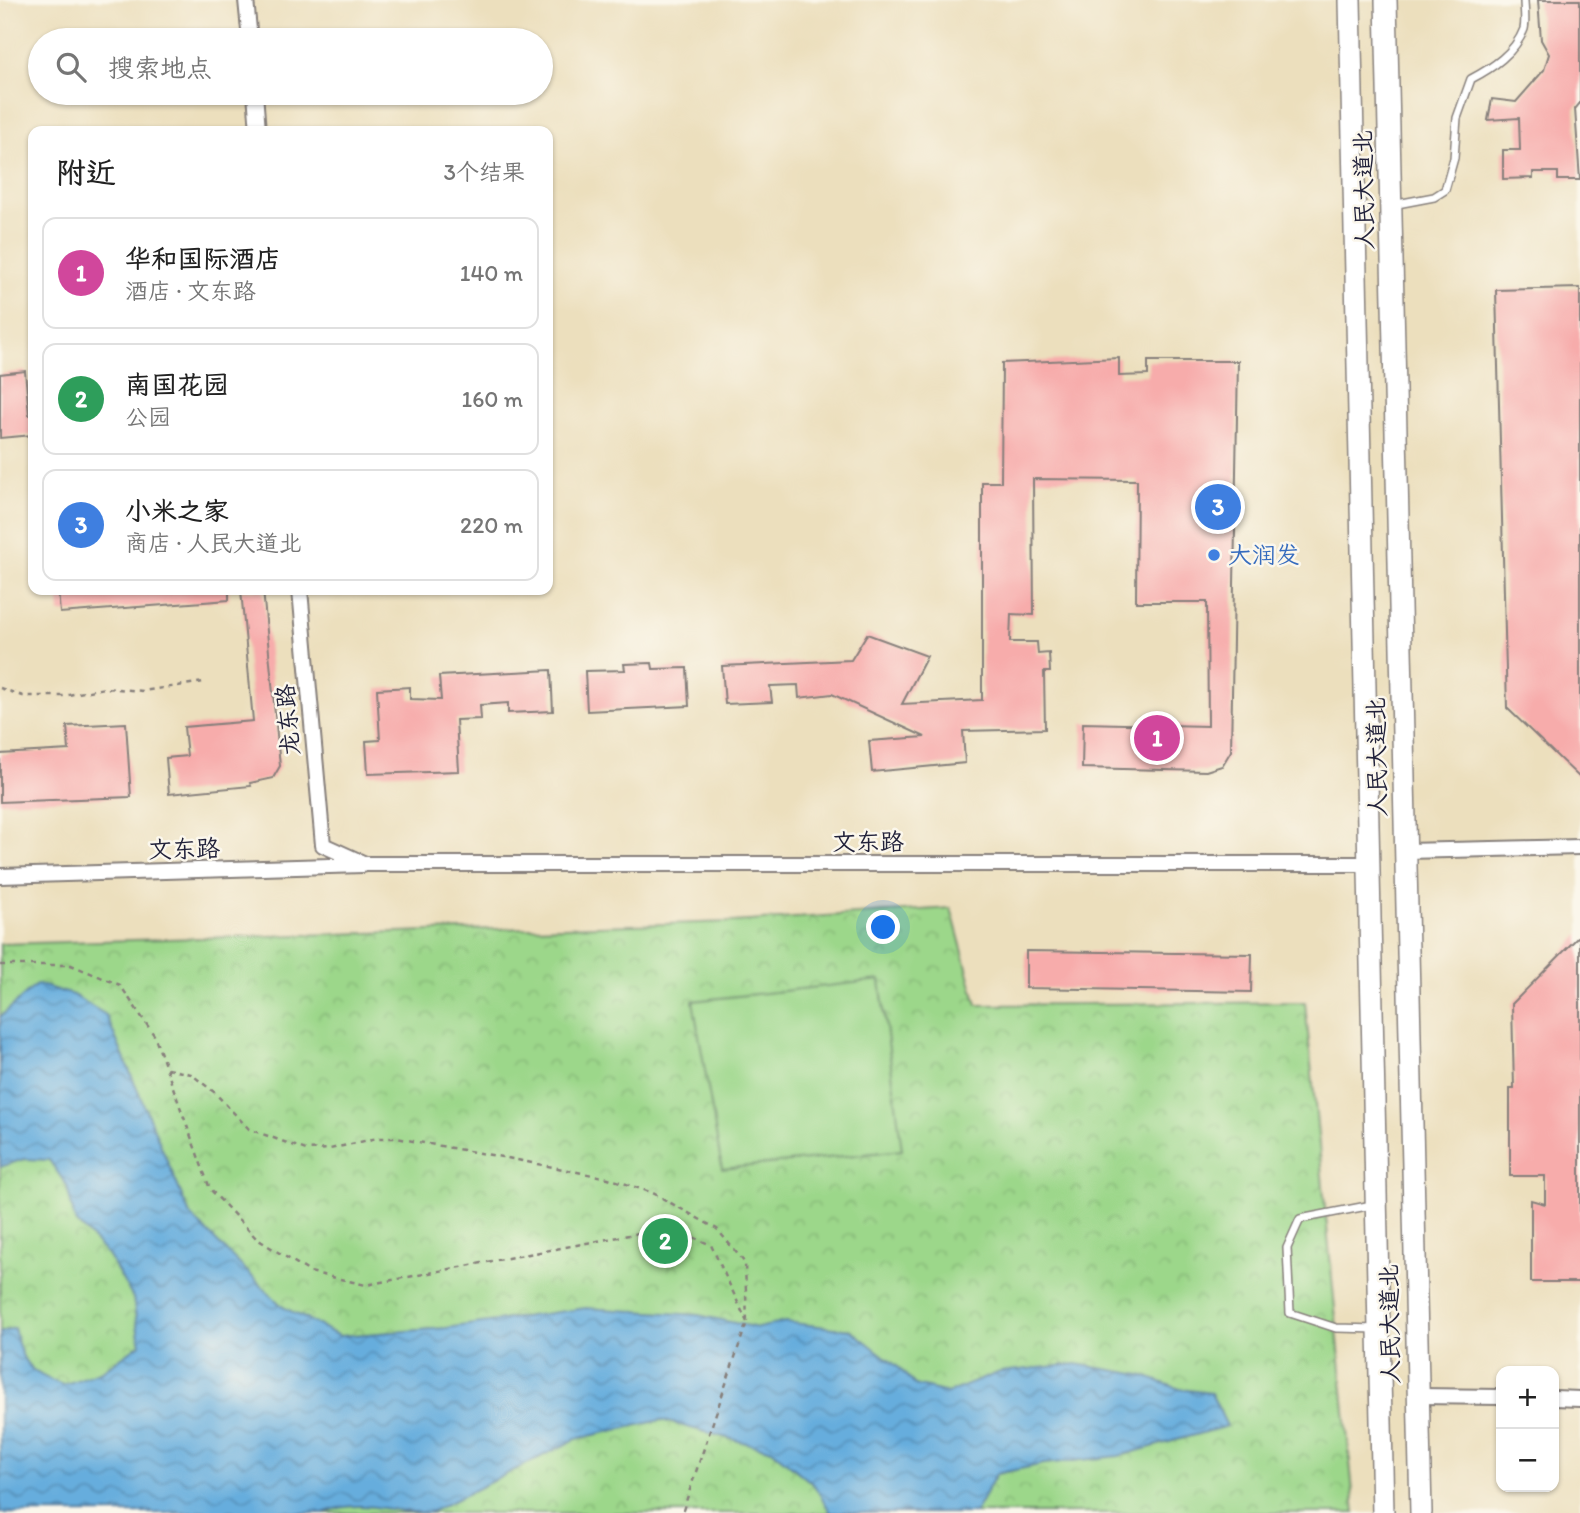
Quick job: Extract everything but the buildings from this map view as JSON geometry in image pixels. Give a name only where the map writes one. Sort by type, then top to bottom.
[{"type":"main road","name":"人民大道北","points":[[1350,0],[1383,1513]]},
{"type":"main road","name":"人民大道北","points":[[1386,0],[1421,1513]]},
{"type":"street","points":[[246,0],[249,28]]},
{"type":"street","points":[[256,105],[258,126]]},
{"type":"street","name":"龙东路","points":[[300,595],[323,845]]},
{"type":"street","name":"文东路","points":[[323,845],[368,864]]},
{"type":"street","points":[[1406,851],[1580,847]]},
{"type":"street","name":"文东路","points":[[0,876],[368,864],[1368,864]]},
{"type":"street","points":[[1418,1396],[1496,1397]]},
{"type":"street","points":[[1559,1398],[1580,1399]]},
{"type":"lane","points":[[1391,205],[1434,197],[1444,190],[1454,158],[1457,118],[1471,79],[1495,66],[1509,51],[1524,27],[1524,0]]},
{"type":"lane","points":[[1376,1205],[1300,1219],[1287,1248],[1290,1314],[1336,1328],[1378,1329]]},
{"type":"path","points":[[0,688],[23,696],[63,696],[105,688],[143,691],[204,682]]},
{"type":"path","points":[[0,965],[71,965],[120,985],[154,1035],[210,1189],[257,1239],[310,1272],[366,1285],[650,1231],[684,1233],[710,1245],[747,1322]]},
{"type":"path","points":[[167,1069],[191,1074],[214,1092],[249,1129],[306,1150],[330,1149],[377,1138],[396,1138],[608,1178],[653,1194],[717,1229],[746,1263],[747,1322],[682,1513]]},
{"type":"green space","points":[[951,908],[977,1005],[1305,1002],[1355,1513],[0,1513],[0,944],[733,922]]},
{"type":"green space","points":[[880,980],[902,1150],[722,1169],[693,1001]]},
{"type":"water","points":[[37,984],[73,995],[106,1015],[190,1215],[283,1307],[339,1336],[446,1328],[586,1308],[698,1315],[758,1328],[785,1322],[851,1330],[898,1367],[915,1385],[948,1393],[1000,1372],[1076,1364],[1141,1375],[1180,1389],[1211,1393],[1227,1426],[1119,1456],[1044,1464],[996,1474],[975,1513],[831,1513],[814,1485],[772,1450],[661,1420],[576,1439],[429,1513],[351,1506],[323,1513],[0,1513],[0,1333],[14,1328],[20,1351],[28,1365],[41,1375],[63,1385],[102,1371],[140,1344],[133,1298],[108,1255],[75,1221],[67,1186],[49,1160],[24,1159],[0,1167],[0,1017]]},
{"type":"place","name":"小米之家","points":[[1218,507]]},
{"type":"place","name":"大润发","points":[[1214,555]]},
{"type":"place","name":"华和国际酒店","points":[[1157,738]]},
{"type":"place","name":"南国花园","points":[[665,1241]]}]
